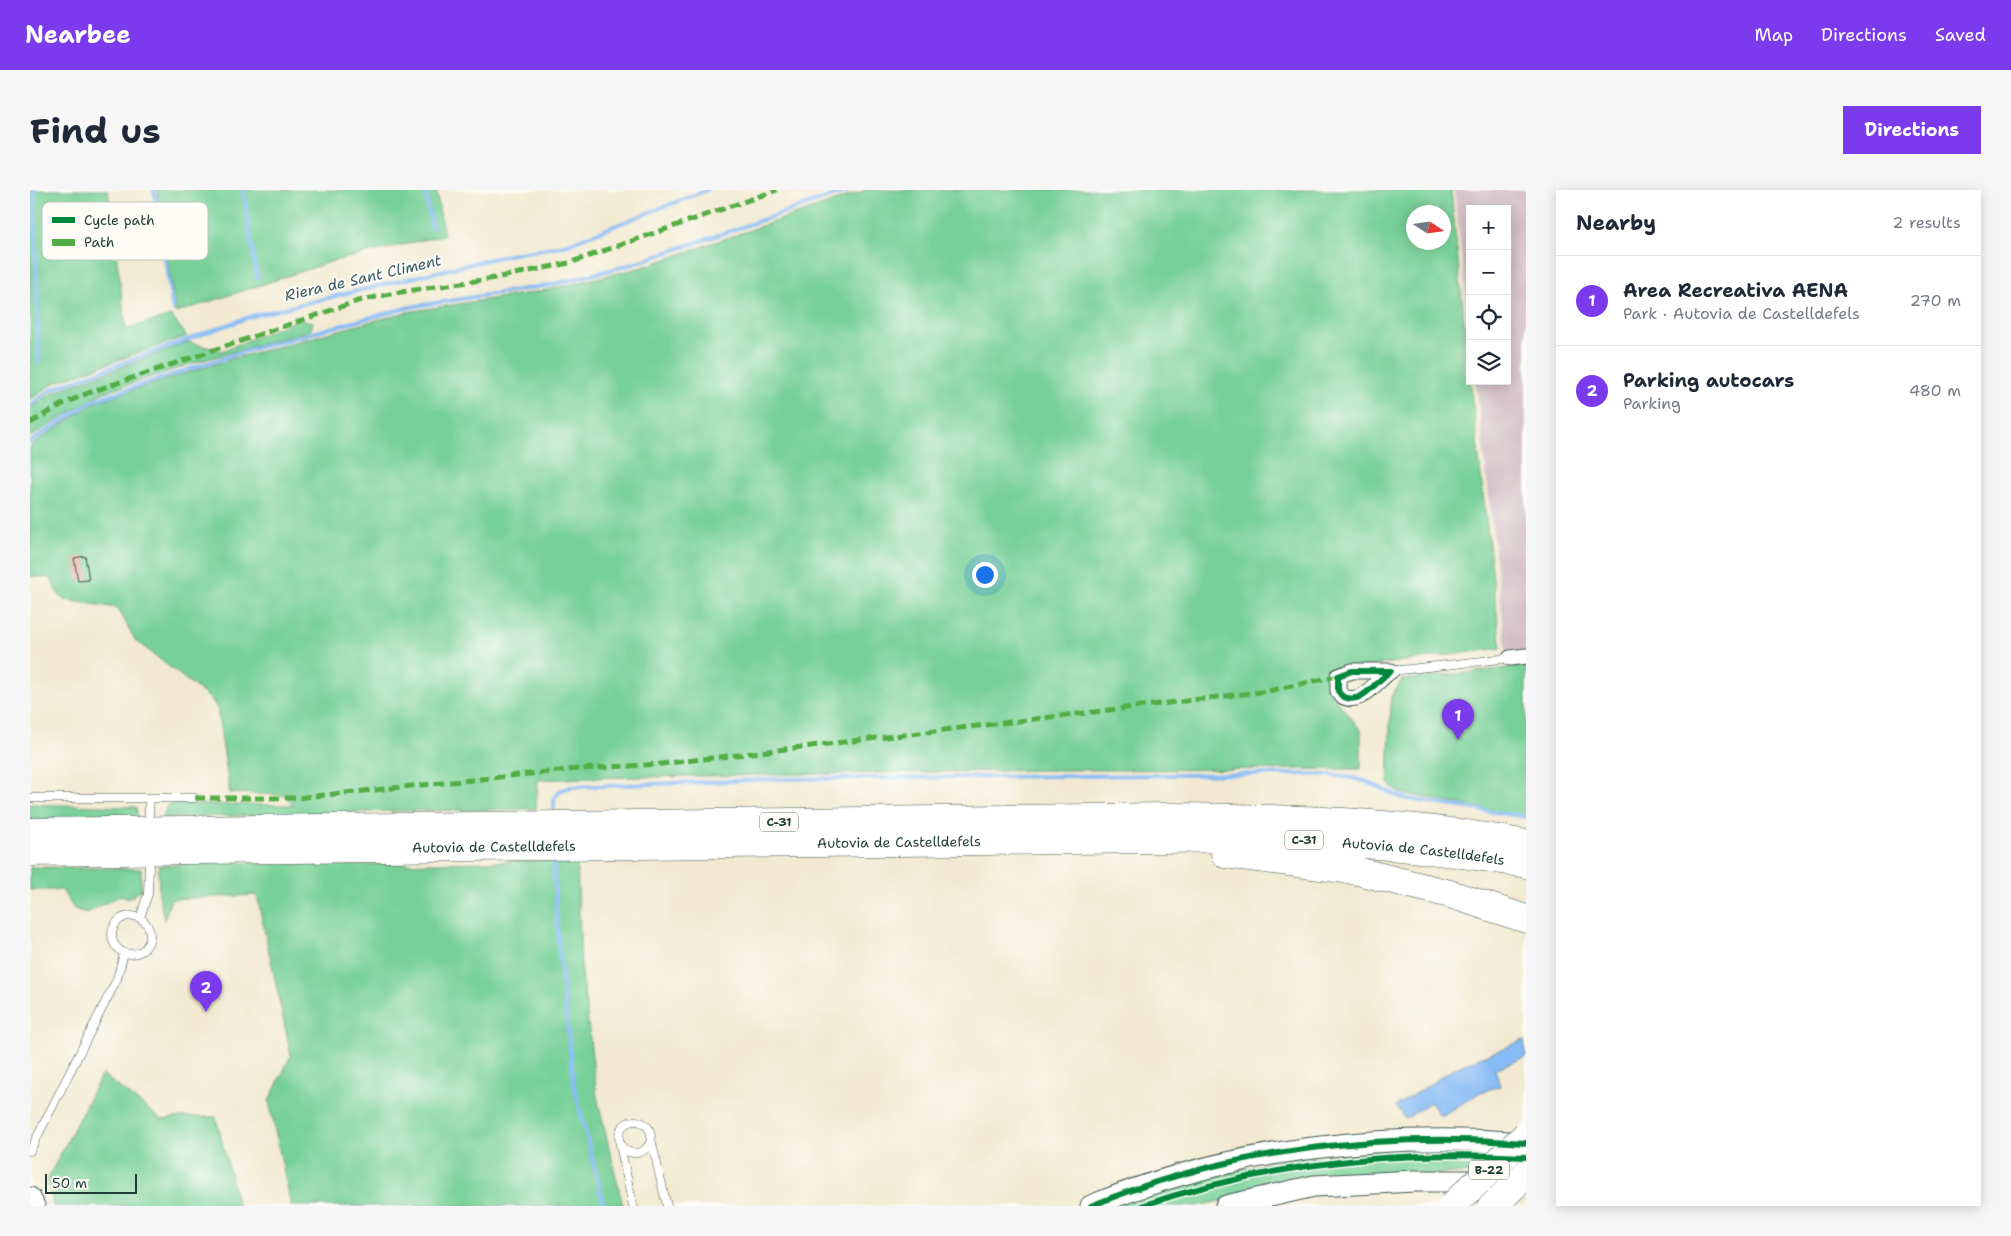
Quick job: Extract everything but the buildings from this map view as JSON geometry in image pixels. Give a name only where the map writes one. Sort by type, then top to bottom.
[{"type":"highway","name":"Autovia de Castelldefels","points":[[30,832],[1166,817],[1317,820],[1384,824],[1526,844]]},
{"type":"highway","name":"Autovia de Castelldefels","points":[[30,852],[1080,840],[1191,837],[1325,841],[1453,852],[1526,864]]},
{"type":"highway","points":[[1080,840],[1255,856],[1353,870],[1450,894],[1526,919]]},
{"type":"highway","name":"B-22","points":[[1452,1206],[1526,1135]]},
{"type":"highway","points":[[1494,1206],[1526,1174]]},
{"type":"street","points":[[1510,658],[1526,656]]},
{"type":"street","points":[[1091,1206],[1155,1183],[1216,1166],[1318,1147],[1414,1139],[1526,1143]]},
{"type":"street","points":[[1226,1206],[1314,1186],[1455,1180],[1526,1184]]},
{"type":"street","points":[[30,1198],[34,1206]]},
{"type":"lane","points":[[1391,671],[1510,658]]},
{"type":"lane","points":[[30,798],[195,798]]},
{"type":"lane","points":[[149,798],[149,817]]},
{"type":"lane","points":[[140,918],[148,894],[149,866]]},
{"type":"lane","points":[[128,916],[140,918],[149,931],[148,944],[136,953],[124,953],[113,941],[115,924],[128,916]]},
{"type":"lane","points":[[30,1151],[117,979],[124,953]]},
{"type":"lane","points":[[633,1206],[619,1141],[621,1127],[635,1120],[643,1122],[648,1126],[667,1206]]},
{"type":"lane","points":[[619,1141],[626,1150],[635,1153],[644,1150],[651,1139]]},
{"type":"shaded area","points":[[1454,190],[1526,190],[1526,666],[1508,668],[1476,385],[1511,385],[1511,205],[1466,205],[1466,294]]},
{"type":"green space","points":[[30,190],[108,190],[110,202],[42,202],[42,260],[117,260],[126,329],[171,316],[187,336],[53,383],[30,400]]},
{"type":"green space","points":[[157,190],[436,190],[444,235],[330,262],[176,313],[168,260],[208,260],[208,202],[159,202]]},
{"type":"green space","points":[[866,190],[1451,190],[1466,341],[1466,385],[1470,385],[1501,648],[1325,672],[1333,696],[1361,730],[1361,769],[1054,770],[585,778],[538,780],[536,809],[162,818],[168,804],[294,805],[284,795],[230,793],[217,708],[211,699],[135,640],[118,608],[64,600],[56,591],[51,578],[30,576],[30,533],[32,532],[30,532],[30,446],[95,402],[235,358],[407,312],[542,291],[643,267]]},
{"type":"green space","points":[[299,319],[313,322],[311,330],[194,363],[102,393],[30,437],[30,408],[54,392],[188,342],[222,351]]},
{"type":"green space","points":[[1526,666],[1526,817],[1400,793],[1388,784],[1391,696],[1402,680]]},
{"type":"green space","points":[[30,804],[136,807],[138,819],[30,820]]},
{"type":"green space","points":[[577,860],[581,965],[597,1097],[623,1206],[291,1206],[269,1101],[291,1055],[257,895],[171,899],[164,920],[159,894],[158,866],[223,862],[342,865]]},
{"type":"green space","points":[[30,867],[141,869],[141,890],[128,899],[121,895],[87,913],[74,909],[62,890],[30,890]]},
{"type":"green space","points":[[102,1074],[162,1120],[181,1117],[216,1117],[238,1206],[53,1206],[48,1178]]},
{"type":"green space","points":[[1383,1148],[1526,1151],[1526,1177],[1452,1173],[1279,1188],[1197,1206],[1112,1206],[1191,1180],[1278,1161]]},
{"type":"water","points":[[1524,1040],[1526,1057],[1495,1069],[1500,1086],[1481,1092],[1441,1116],[1430,1102],[1406,1119],[1396,1106],[1455,1068]]},
{"type":"waterway","points":[[34,190],[39,362]]},
{"type":"waterway","points":[[154,190],[156,202]]},
{"type":"waterway","points":[[243,190],[257,278]]},
{"type":"waterway","points":[[425,190],[432,228]]},
{"type":"waterway","name":"Riera de Sant Climent","points":[[30,405],[52,389],[252,316],[508,255],[565,245],[707,190]]},
{"type":"waterway","points":[[30,442],[94,400],[252,349],[410,307],[550,285],[630,265],[850,190]]},
{"type":"waterway","points":[[165,260],[173,310]]},
{"type":"waterway","points":[[554,809],[554,798],[561,790],[571,787],[782,779],[1305,774],[1350,777],[1408,799],[1526,817]]},
{"type":"waterway","points":[[553,861],[559,952],[574,1086],[604,1206]]},
{"type":"marked path","points":[[30,423],[63,404],[88,393],[358,301],[395,293],[495,278],[569,263],[777,190]]},
{"type":"marked path","points":[[195,798],[296,798],[578,769],[661,764],[1268,691],[1338,676]]},
{"type":"cycle path","points":[[1352,671],[1391,671],[1362,696],[1349,698],[1342,696],[1338,691],[1338,676],[1352,671]]},
{"type":"cycle path","points":[[1091,1206],[1143,1186],[1196,1171],[1250,1158],[1305,1149],[1360,1143],[1416,1140],[1526,1143]]},
{"type":"cycle path","points":[[1141,1206],[1235,1180],[1331,1163],[1428,1156],[1526,1157]]},
{"type":"place","name":"Area Recreativa AENA","points":[[1458,740]]},
{"type":"place","name":"Parking autocars","points":[[206,1012]]}]
